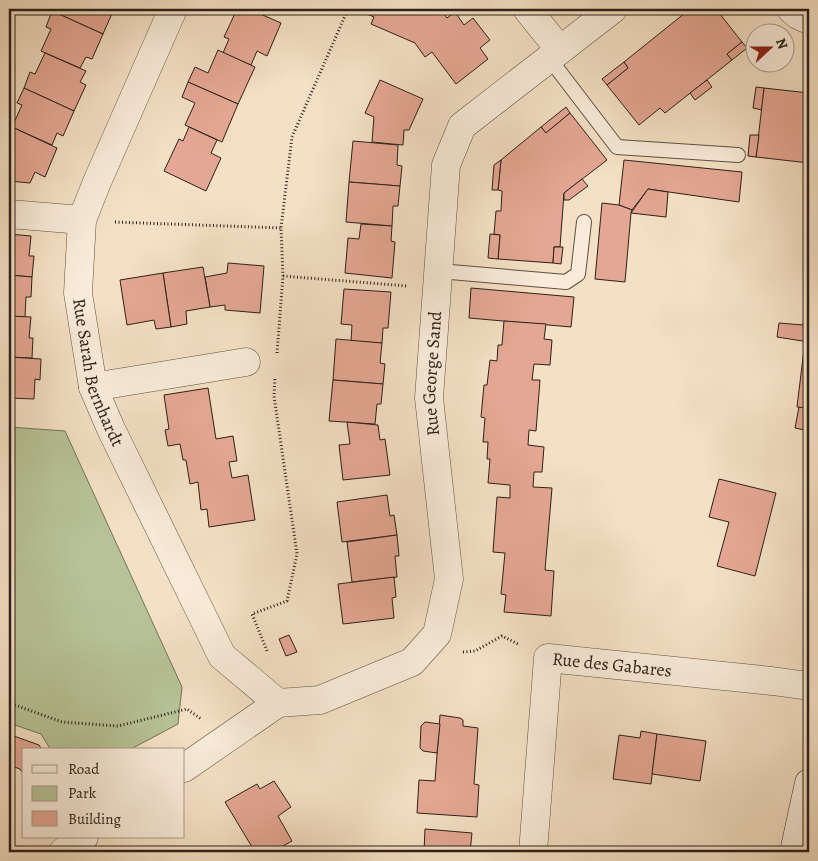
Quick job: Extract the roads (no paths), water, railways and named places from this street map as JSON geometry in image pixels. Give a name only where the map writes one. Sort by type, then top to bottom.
[{"type":"street","name":"Rue Sarah Bernhardt","points":[[173,9],[82,220],[78,293],[93,387],[111,429],[222,656],[278,703]]},
{"type":"street","points":[[527,9],[554,54]]},
{"type":"street","name":"Rue George Sand","points":[[278,703],[320,700],[412,662],[437,634],[449,579],[429,398],[446,166],[462,126],[613,9]]},
{"type":"street","points":[[791,9],[809,20]]},
{"type":"street","points":[[9,214],[82,220]]},
{"type":"street","points":[[93,387],[246,362]]},
{"type":"street","name":"Rue des Gabares","points":[[533,852],[548,658],[809,686]]},
{"type":"street","points":[[185,767],[278,703]]},
{"type":"street","points":[[794,852],[809,783]]},
{"type":"street","points":[[63,852],[83,838]]},
{"type":"lane","points":[[554,54],[617,147],[738,155]]},
{"type":"lane","points":[[438,280],[566,282],[578,274],[584,222]]}]
